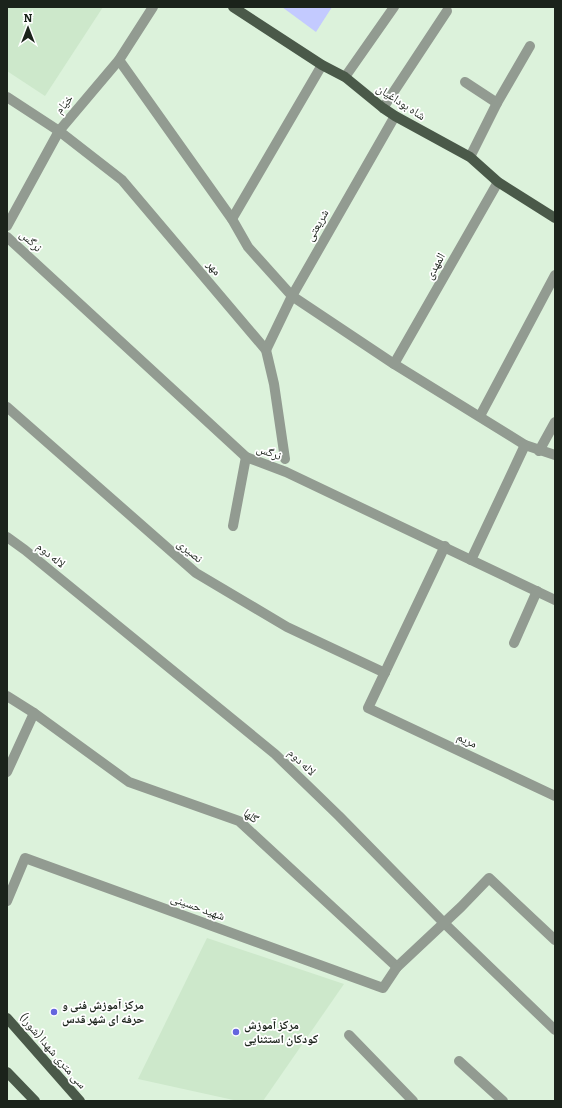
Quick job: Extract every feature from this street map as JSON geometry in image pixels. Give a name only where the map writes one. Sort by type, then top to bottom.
[{"type":"main road","name":"شاه بوداغیان","points":[[233,7],[322,65],[346,77],[382,108],[470,157],[498,182],[555,218]]},
{"type":"main road","name":"سی متری شهدا (شورا)","points":[[7,1018],[80,1101]]},
{"type":"main road","points":[[7,1072],[35,1101]]},
{"type":"street","name":"خیّام","points":[[7,226],[59,130],[119,60],[153,7]]},
{"type":"street","points":[[346,77],[394,7]]},
{"type":"street","points":[[382,108],[447,11]]},
{"type":"street","points":[[470,157],[497,102],[530,46]]},
{"type":"street","points":[[119,60],[232,219],[248,247],[292,296],[394,364],[525,445],[555,456]]},
{"type":"street","points":[[232,219],[322,65]]},
{"type":"street","points":[[465,82],[497,102]]},
{"type":"street","name":"مهر","points":[[7,97],[59,130],[122,180],[266,350],[274,384],[285,459]]},
{"type":"street","name":"شریعتی","points":[[266,350],[292,296],[395,116]]},
{"type":"street","name":"المهدی","points":[[394,364],[498,182]]},
{"type":"street","name":"نرگس","points":[[7,237],[246,457],[286,472],[445,546],[555,600]]},
{"type":"street","points":[[480,416],[555,275]]},
{"type":"street","name":"نصیری","points":[[7,407],[196,573],[287,627],[385,673]]},
{"type":"street","points":[[540,451],[555,422]]},
{"type":"street","points":[[471,560],[525,445]]},
{"type":"street","points":[[233,526],[246,457]]},
{"type":"street","name":"لاله دوم","points":[[7,537],[275,754],[444,923],[555,1030]]},
{"type":"street","points":[[385,673],[445,546]]},
{"type":"street","points":[[514,643],[537,591]]},
{"type":"street","name":"مریم","points":[[385,673],[368,708],[554,792]]},
{"type":"street","name":"گلها","points":[[7,696],[34,713],[129,782],[239,821],[398,967]]},
{"type":"street","points":[[7,772],[34,713]]},
{"type":"street","name":"شهید حسینی","points":[[7,901],[25,858],[382,988],[398,967]]},
{"type":"street","points":[[398,967],[462,907],[489,878],[555,940]]},
{"type":"street","points":[[349,1035],[413,1101]]},
{"type":"street","points":[[459,1061],[503,1101]]},
{"type":"shaded area","points":[[7,7],[103,7],[45,96],[7,71]]},
{"type":"shaded area","points":[[282,7],[332,7],[316,32]]},
{"type":"shaded area","name":"مرکز آموزش کودکان استثنایی","points":[[207,938],[344,984],[263,1101],[238,1101],[138,1079]]},
{"type":"place","name":"مرکز آموزش فنی و حرفه ای شهر قدس","points":[[54,1012]]},
{"type":"place","name":"مرکز آموزش کودکان استثنایی","points":[[236,1032]]}]
